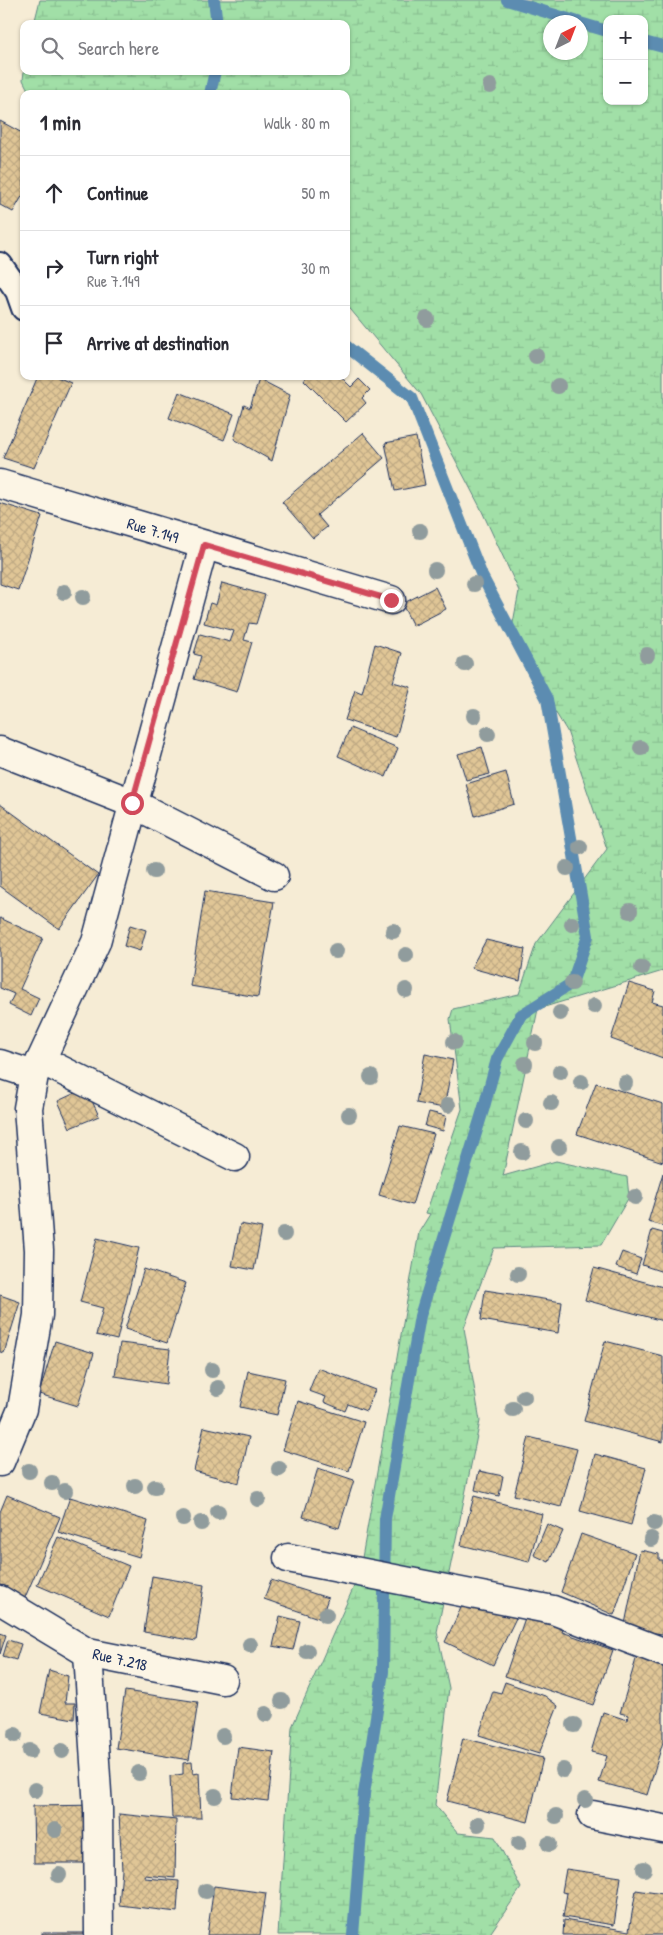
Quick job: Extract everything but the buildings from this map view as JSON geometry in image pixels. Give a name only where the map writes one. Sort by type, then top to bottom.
[{"type":"street","name":"Rue 7.149","points":[[0,484],[391,600]]},
{"type":"street","points":[[0,1462],[22,1409],[38,1315],[39,1250],[28,1108],[38,1068],[96,942],[132,803],[204,545]]},
{"type":"street","points":[[0,751],[132,803],[274,876]]},
{"type":"street","points":[[0,1064],[16,1071],[38,1068],[235,1157]]},
{"type":"street","points":[[288,1558],[553,1610],[663,1652]]},
{"type":"street","name":"Rue 7.218","points":[[0,1600],[88,1653],[223,1680]]},
{"type":"street","points":[[88,1653],[98,1808],[99,1935]]},
{"type":"street","points":[[592,1815],[663,1828]]},
{"type":"lane","points":[[0,265],[20,297]]},
{"type":"green space","points":[[40,0],[663,0],[663,971],[538,1009],[503,1176],[556,1161],[627,1177],[629,1197],[601,1245],[494,1248],[464,1328],[480,1421],[437,1632],[449,1688],[435,1805],[458,1833],[495,1837],[521,1888],[489,1935],[278,1935],[292,1727],[359,1575],[419,1232],[430,1214],[426,1213],[462,1109],[450,1019],[453,1009],[519,994],[536,944],[607,849],[567,731],[510,639],[519,591],[480,507],[421,394],[350,309],[350,90],[28,90],[23,80],[24,75],[350,75],[350,20],[35,20]]},
{"type":"waterway","points":[[214,0],[216,20]]},
{"type":"waterway","points":[[507,0],[555,15]]},
{"type":"waterway","points":[[588,25],[603,30]]},
{"type":"waterway","points":[[648,43],[663,47]]},
{"type":"waterway","points":[[211,90],[214,75]]},
{"type":"waterway","points":[[350,349],[412,398],[482,576],[547,699],[588,936],[572,983],[521,1015],[497,1059],[420,1316],[385,1519],[383,1672],[364,1794],[353,1935]]},
{"type":"route","points":[[132,803],[204,545],[391,600]]}]
